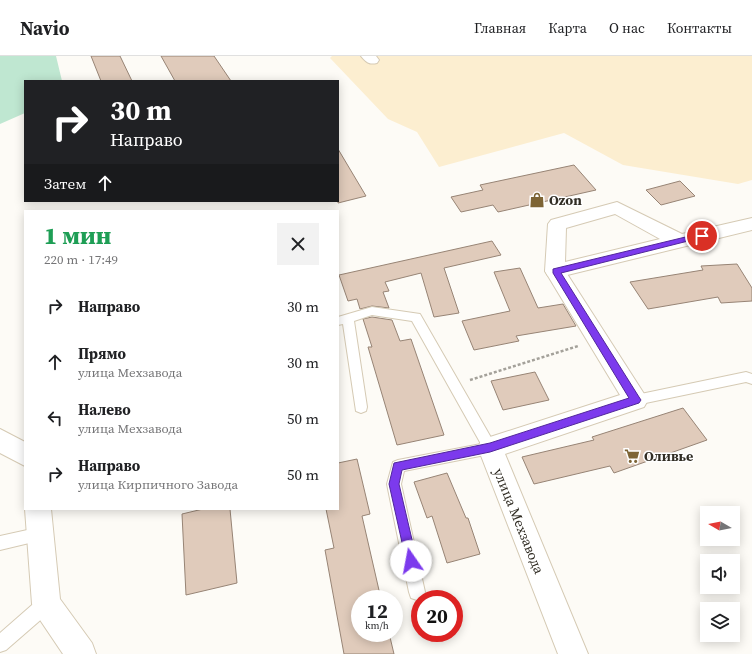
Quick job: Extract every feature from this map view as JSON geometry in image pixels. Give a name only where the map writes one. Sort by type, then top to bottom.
[{"type":"street","points":[[490,448],[636,400],[555,271],[557,224],[617,208],[679,241]]},
{"type":"street","points":[[555,271],[752,224]]},
{"type":"street","points":[[0,440],[24,454]]},
{"type":"street","name":"улица Мехзавода","points":[[490,448],[573,654]]},
{"type":"street","points":[[40,521],[46,604],[81,654]]},
{"type":"lane","points":[[361,407],[343,320],[372,311],[416,317],[490,448],[398,466],[394,484],[417,590]]},
{"type":"lane","points":[[636,400],[746,377],[752,379]]},
{"type":"lane","points":[[0,543],[40,521]]},
{"type":"lane","points":[[0,644],[46,604]]},
{"type":"path","points":[[454,385],[598,339]]},
{"type":"shaded area","points":[[332,56],[752,56],[752,180],[738,184],[623,165],[564,133],[439,167],[417,132],[388,119],[330,58]]},
{"type":"green space","points":[[0,56],[56,56],[62,80],[24,80],[24,113],[0,124]]},
{"type":"building","points":[[91,56],[120,56],[132,80],[101,80]]},
{"type":"building","points":[[161,56],[214,56],[230,80],[174,80]]},
{"type":"building","points":[[339,151],[366,196],[338,203],[339,202]]},
{"type":"building","points":[[574,165],[596,190],[498,212],[493,205],[461,212],[451,197],[483,190],[480,185]]},
{"type":"building","points":[[680,181],[695,196],[661,205],[646,190]]},
{"type":"building","points":[[492,241],[501,255],[444,268],[459,313],[434,317],[421,273],[385,282],[389,291],[383,292],[389,308],[372,306],[360,309],[357,299],[348,301],[339,275]]},
{"type":"building","points":[[737,264],[752,288],[752,301],[721,303],[718,297],[648,309],[630,282],[703,270],[701,266]]},
{"type":"building","points":[[520,268],[538,308],[563,304],[576,326],[516,336],[519,341],[474,350],[462,321],[510,311],[494,272]]},
{"type":"building","points":[[372,317],[392,320],[400,341],[411,339],[444,435],[397,445],[368,347],[372,347],[363,319]]},
{"type":"building","points":[[535,372],[549,400],[503,410],[491,381]]},
{"type":"building","name":"Оливье","points":[[683,408],[707,440],[614,473],[610,466],[534,484],[522,457],[594,440],[592,437]]},
{"type":"building","points":[[357,459],[370,514],[362,516],[379,590],[351,590],[351,642],[391,642],[394,654],[344,654],[325,550],[334,548],[326,510],[339,510],[339,463]]},
{"type":"building","points":[[447,473],[466,518],[468,518],[480,554],[447,563],[432,516],[427,518],[414,482]]},
{"type":"building","points":[[199,510],[230,510],[237,583],[186,595],[182,514]]},
{"type":"place","name":"Ozon","points":[[537,200]]},
{"type":"place","name":"Оливье","points":[[632,456]]},
{"type":"route","points":[[411,561],[394,484],[398,466],[490,448],[636,400],[555,271],[702,236]]}]
